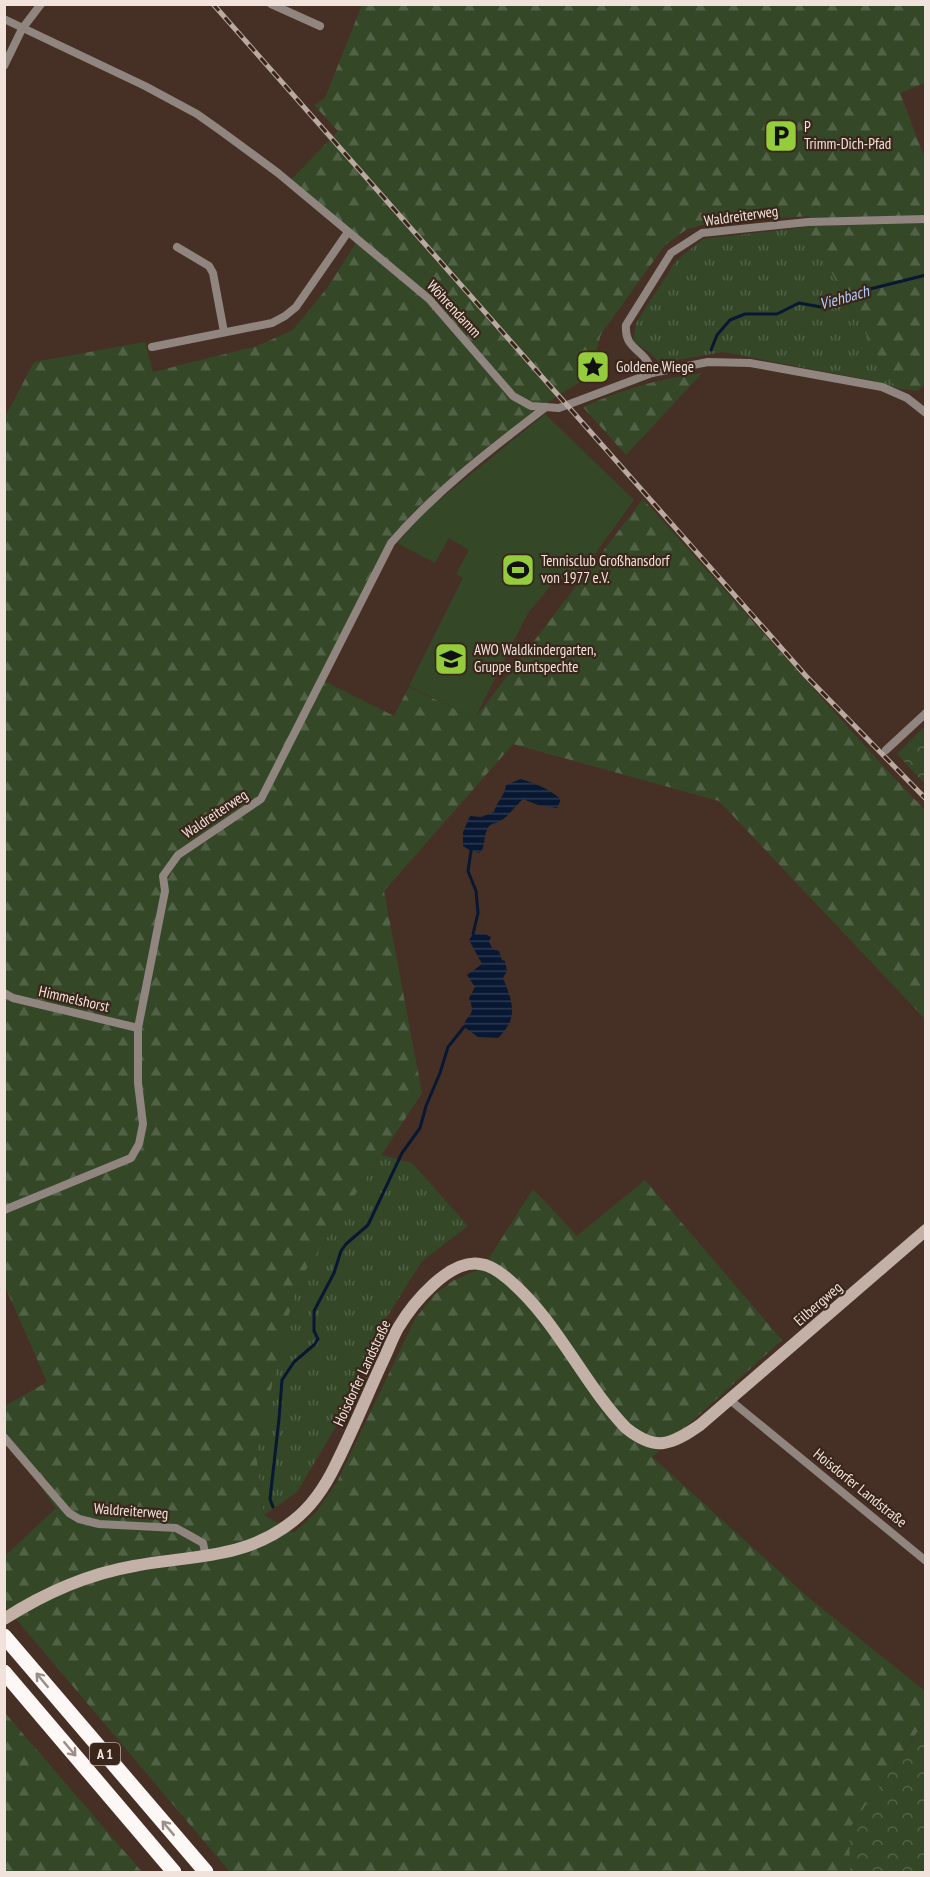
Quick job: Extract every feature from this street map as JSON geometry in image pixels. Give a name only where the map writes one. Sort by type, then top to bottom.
[{"type":"highway","name":"A 1","points":[[4,1636],[206,1872]]},
{"type":"highway","name":"A 1","points":[[4,1672],[174,1872]]},
{"type":"main road","name":"Eilbergweg","points":[[730,1400],[926,1230]]},
{"type":"main road","name":"Hoisdorfer Landstraße","points":[[4,1619],[32,1602],[71,1584],[133,1566],[206,1557],[248,1548],[292,1522],[307,1508],[326,1483],[398,1328],[429,1289],[444,1276],[461,1266],[483,1264],[501,1274],[520,1290],[543,1314],[618,1420],[638,1438],[647,1442],[667,1444],[700,1425],[730,1400]]},
{"type":"street","points":[[4,66],[22,29],[40,4]]},
{"type":"street","points":[[271,4],[320,26]]},
{"type":"street","name":"Wöhrendamm","points":[[4,19],[145,86],[197,114],[278,173],[429,299],[513,396],[531,406],[559,408],[652,373],[708,362],[750,363],[882,387],[907,398],[926,413]]},
{"type":"street","name":"Waldreiterweg","points":[[652,373],[649,360],[628,342],[626,325],[671,253],[702,233],[808,222],[926,219]]},
{"type":"street","points":[[152,347],[272,323],[285,316],[296,307],[348,232]]},
{"type":"street","points":[[177,247],[209,266],[213,273],[224,332]]},
{"type":"street","name":"Waldreiterweg","points":[[4,1210],[131,1158],[140,1144],[143,1124],[138,1083],[138,1028],[165,891],[163,876],[178,855],[261,799],[392,543],[418,513],[475,461],[546,406]]},
{"type":"street","points":[[886,750],[926,712]]},
{"type":"street","name":"Himmelshorst","points":[[4,993],[13,998],[138,1028]]},
{"type":"street","name":"Hoisdorfer Landstraße","points":[[730,1400],[926,1561]]},
{"type":"street","name":"Waldreiterweg","points":[[4,1437],[69,1513],[93,1523],[176,1528],[190,1534],[203,1544],[206,1557]]},
{"type":"green space","points":[[362,5],[925,5],[925,83],[900,93],[925,159],[925,384],[917,391],[896,388],[806,227],[810,216],[715,222],[687,229],[665,245],[601,334],[588,377],[541,406],[473,458],[415,510],[387,543],[318,678],[394,716],[409,687],[475,718],[643,499],[925,810],[925,1019],[719,801],[513,744],[384,891],[422,1093],[296,1285],[256,1453],[264,1515],[294,1533],[317,1511],[337,1482],[415,1319],[435,1294],[454,1280],[483,1268],[533,1189],[577,1236],[645,1180],[782,1340],[652,1457],[810,1599],[925,1691],[925,1721],[850,1828],[851,1872],[230,1872],[5,1606],[5,1556],[56,1508],[5,1438],[5,1406],[47,1382],[4,1284],[4,419],[34,362],[145,342],[153,372],[257,346],[293,330],[327,288],[355,245],[352,231],[291,180],[338,131],[314,105],[325,98]]},
{"type":"green space","points":[[806,227],[896,388],[874,381],[723,352],[660,363],[649,352],[633,342],[636,323],[676,261],[703,239]]},
{"type":"green space","points":[[702,373],[626,455],[583,407],[641,386]]},
{"type":"green space","name":"Tennisclub Großhansdorf von 1977 e.V.","points":[[545,414],[634,500],[587,565],[554,582],[528,613],[475,718],[409,686],[463,578],[456,574],[469,550],[449,538],[435,563],[397,543],[428,509]]},
{"type":"green space","points":[[925,726],[925,784],[897,754]]},
{"type":"green space","points":[[381,1155],[412,1163],[468,1226],[422,1261],[385,1320],[335,1428],[297,1492],[264,1515],[256,1453],[296,1285]]},
{"type":"green space","points":[[5,1713],[142,1872],[5,1872]]},
{"type":"green space","points":[[925,1722],[925,1872],[850,1872],[849,1829]]},
{"type":"water","points":[[520,779],[542,787],[561,799],[557,808],[538,805],[523,799],[505,818],[489,826],[480,853],[463,846],[463,832],[470,816],[481,817],[494,812],[506,785]]},
{"type":"water","points":[[473,934],[485,934],[491,937],[489,942],[493,949],[499,951],[502,960],[505,961],[507,971],[503,978],[512,1010],[509,1024],[498,1038],[478,1037],[464,1027],[472,1009],[469,998],[475,987],[467,975],[482,964],[469,940]]},
{"type":"waterway","name":"Viehbach","points":[[711,350],[717,335],[730,320],[745,314],[777,314],[799,303],[821,307],[843,301],[858,292],[926,275]]},
{"type":"waterway","points":[[471,851],[468,871],[476,891],[478,913],[473,934]]},
{"type":"waterway","points":[[273,1507],[270,1499],[282,1380],[294,1362],[318,1339],[314,1331],[314,1311],[334,1273],[341,1251],[368,1225],[402,1153],[420,1128],[448,1047],[464,1027]]},
{"type":"railway","points":[[213,4],[806,676],[926,799]]},
{"type":"place","name":"P Trimm-Dich-Pfad","points":[[781,136]]},
{"type":"place","name":"Goldene Wiege","points":[[593,367]]},
{"type":"place","name":"Tennisclub Großhansdorf von 1977 e.V.","points":[[518,570]]},
{"type":"place","name":"AWO Waldkindergarten, Gruppe Buntspechte","points":[[451,659]]}]
